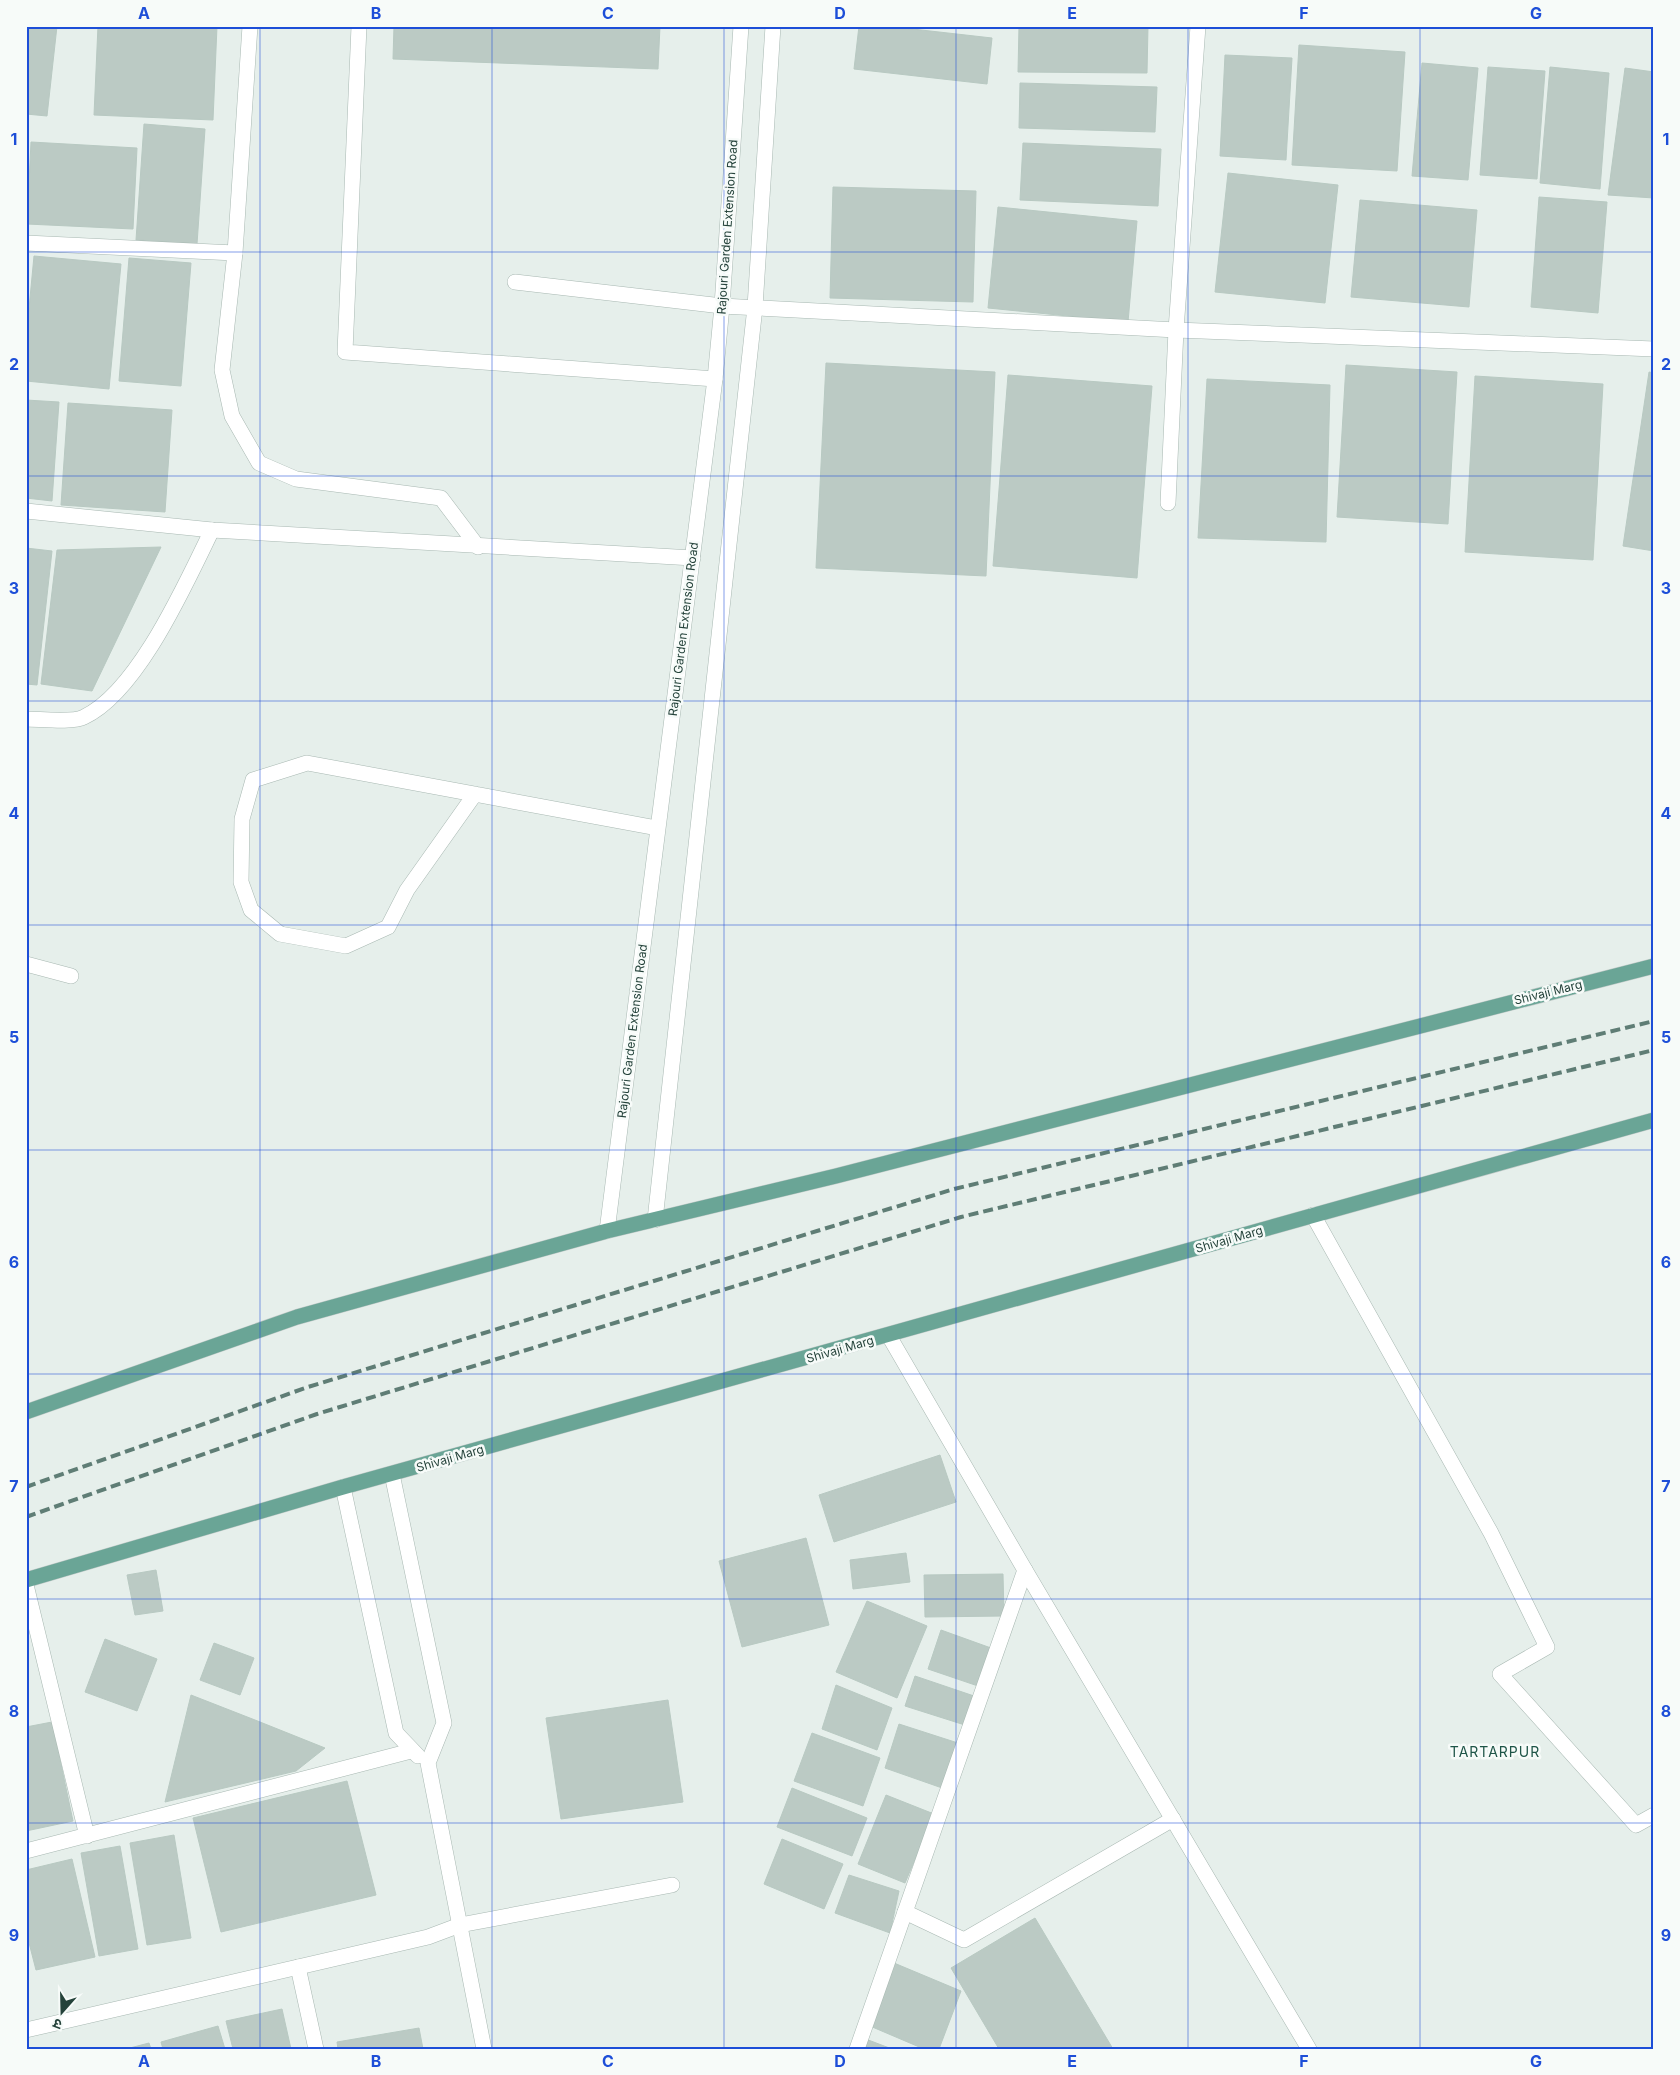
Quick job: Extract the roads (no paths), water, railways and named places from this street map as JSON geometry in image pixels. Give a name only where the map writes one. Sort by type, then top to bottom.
[{"type":"main road","name":"Shivaji Marg","points":[[26,1412],[297,1317],[607,1231],[836,1176],[1654,966]]},
{"type":"main road","name":"Shivaji Marg","points":[[26,1580],[392,1474],[890,1336],[1654,1120]]},
{"type":"street","points":[[250,26],[235,253],[222,370],[232,416],[259,463],[296,479],[441,498],[478,547]]},
{"type":"street","points":[[359,26],[345,352],[715,379]]},
{"type":"street","name":"Rajouri Garden Extension Road","points":[[607,1231],[715,379],[722,306],[741,26]]},
{"type":"street","points":[[655,1220],[756,307],[773,26]]},
{"type":"street","points":[[1168,503],[1176,330],[1198,26]]},
{"type":"street","points":[[26,243],[235,253]]},
{"type":"street","points":[[515,282],[722,306],[1176,330],[1654,349]]},
{"type":"street","points":[[26,511],[212,530],[692,558]]},
{"type":"street","points":[[26,719],[82,719],[106,703],[125,684],[172,612],[212,530]]},
{"type":"street","points":[[475,794],[407,890],[388,927],[346,946],[280,934],[251,910],[241,882],[242,819],[253,780],[307,763],[475,794],[657,828]]},
{"type":"street","points":[[26,964],[71,976]]},
{"type":"street","points":[[1313,1215],[1491,1533],[1547,1647],[1500,1674],[1636,1825],[1654,1816]]},
{"type":"street","points":[[890,1336],[1025,1570],[1309,2049]]},
{"type":"street","points":[[392,1474],[444,1723],[428,1763],[484,2049]]},
{"type":"street","points":[[343,1488],[396,1733],[411,1751],[428,1763]]},
{"type":"street","points":[[857,2049],[1025,1570]]},
{"type":"street","points":[[26,1585],[87,1836]]},
{"type":"street","points":[[26,1851],[411,1751]]},
{"type":"street","points":[[905,1912],[964,1940],[1173,1819]]},
{"type":"street","points":[[26,2030],[428,1937],[460,1925],[672,1885]]},
{"type":"street","points":[[298,1967],[316,2049]]},
{"type":"railway","points":[[26,1487],[308,1387],[954,1189],[1654,1021]]},
{"type":"railway","points":[[26,1517],[317,1414],[961,1217],[1654,1050]]},
{"type":"district","name":"TARTARPUR","points":[[1495,1751]]}]
